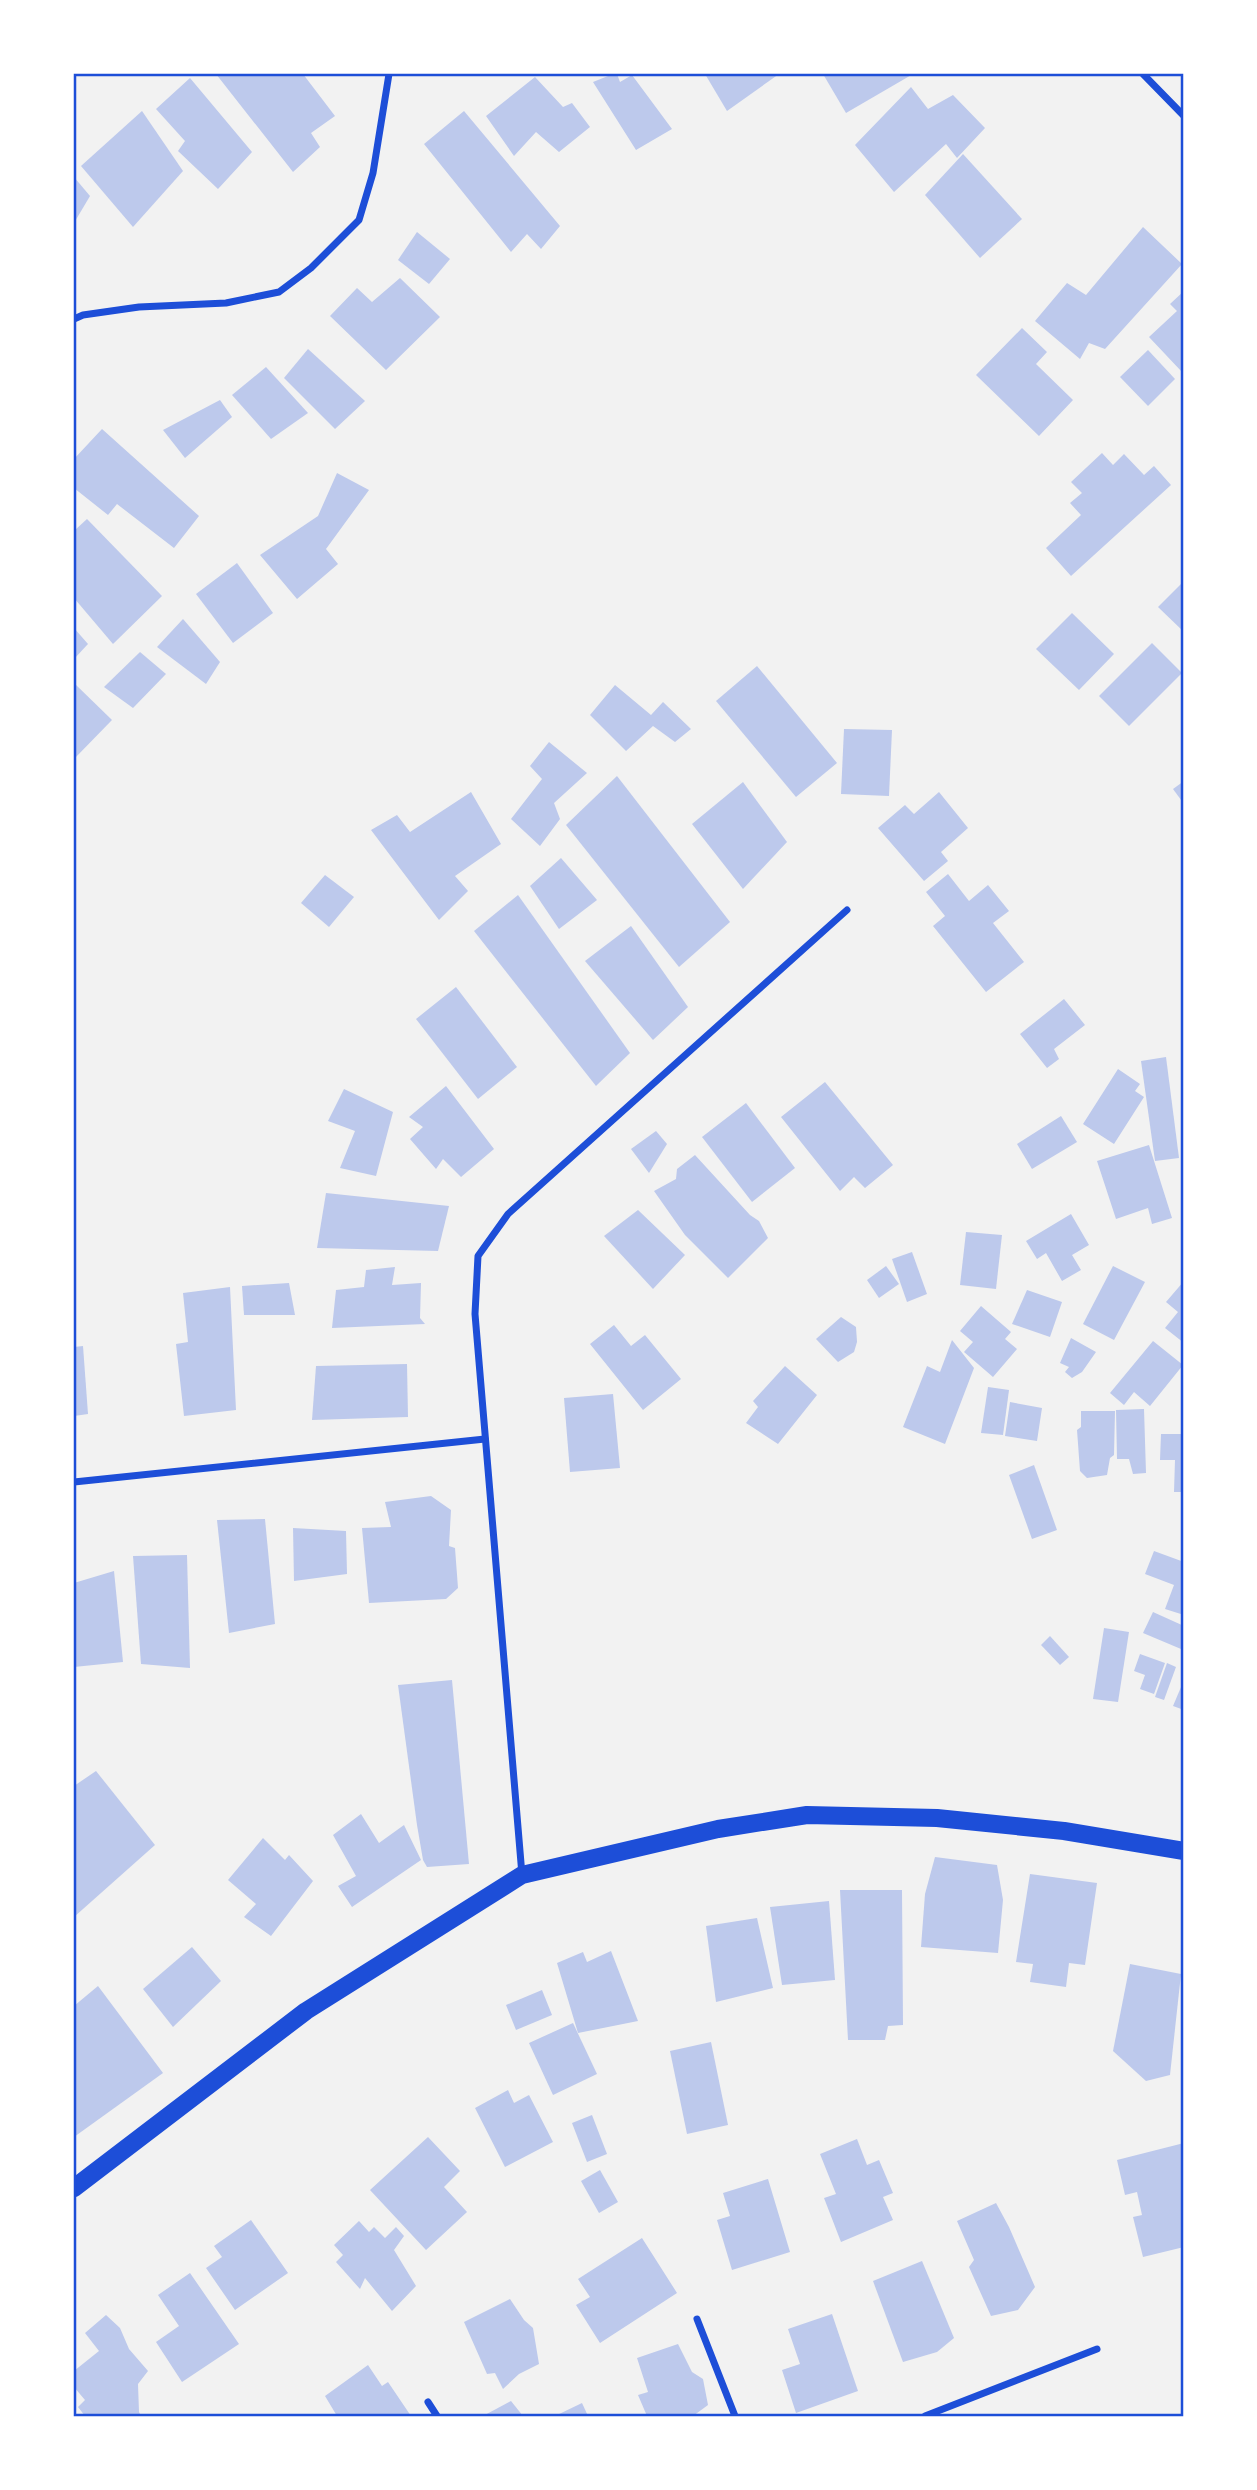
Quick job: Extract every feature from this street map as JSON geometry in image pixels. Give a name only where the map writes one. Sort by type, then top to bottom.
[{"type":"main road","points":[[74,2188],[306,2011],[522,1875],[718,1829],[807,1815],[937,1818],[1064,1831],[1184,1851]]},
{"type":"street","points":[[74,319],[83,315],[139,307],[226,303],[279,292],[311,268],[359,220],[373,173],[389,74]]},
{"type":"street","points":[[1143,74],[1184,116]]},
{"type":"street","points":[[522,1875],[475,1314],[478,1256],[508,1214],[847,910]]},
{"type":"street","points":[[74,1482],[485,1439]]},
{"type":"street","points":[[697,2319],[735,2417]]},
{"type":"street","points":[[925,2417],[1097,2349]]},
{"type":"street","points":[[428,2402],[437,2417]]},
{"type":"building","points":[[216,74],[303,74],[335,116],[311,133],[320,147],[293,172]]},
{"type":"building","points":[[617,74],[620,82],[632,75],[672,129],[636,150],[593,82]]},
{"type":"building","points":[[705,74],[779,74],[727,111]]},
{"type":"building","points":[[823,74],[913,74],[846,113]]},
{"type":"building","points":[[535,77],[563,107],[572,103],[590,127],[559,152],[536,132],[514,156],[486,116]]},
{"type":"building","points":[[190,78],[252,152],[218,189],[178,151],[185,141],[156,109]]},
{"type":"building","points":[[911,87],[928,109],[953,95],[985,128],[957,158],[946,144],[894,192],[855,145]]},
{"type":"building","points":[[142,111],[183,171],[133,227],[81,166]]},
{"type":"building","points":[[464,111],[560,226],[541,249],[527,234],[511,252],[424,144]]},
{"type":"building","points":[[963,154],[1022,219],[980,258],[925,195]]},
{"type":"building","points":[[74,177],[90,196],[74,223]]},
{"type":"building","points":[[1143,227],[1182,264],[1105,349],[1089,343],[1080,359],[1035,321],[1067,283],[1086,295]]},
{"type":"building","points":[[417,232],[450,259],[429,284],[398,260]]},
{"type":"building","points":[[400,278],[440,317],[386,370],[330,316],[357,288],[372,302]]},
{"type":"building","points":[[1184,291],[1182,372],[1149,337],[1177,311],[1170,304]]},
{"type":"building","points":[[1022,328],[1047,352],[1036,364],[1073,400],[1039,436],[976,375]]},
{"type":"building","points":[[308,349],[365,401],[335,429],[284,378]]},
{"type":"building","points":[[1148,350],[1175,379],[1148,406],[1120,377]]},
{"type":"building","points":[[266,367],[308,413],[271,439],[232,395]]},
{"type":"building","points":[[220,400],[232,417],[185,458],[163,430]]},
{"type":"building","points":[[102,429],[199,516],[174,548],[117,504],[108,515],[74,488],[74,459]]},
{"type":"building","points":[[1102,453],[1113,465],[1124,454],[1144,475],[1154,466],[1171,485],[1071,576],[1046,548],[1081,515],[1070,503],[1082,493],[1071,482]]},
{"type":"building","points":[[337,473],[369,490],[326,549],[338,564],[297,599],[260,555],[318,516]]},
{"type":"building","points":[[87,519],[162,596],[113,644],[74,598],[74,531]]},
{"type":"building","points":[[237,563],[273,613],[233,643],[196,594]]},
{"type":"building","points":[[1184,581],[1184,632],[1158,607]]},
{"type":"building","points":[[1072,613],[1114,654],[1079,690],[1036,649]]},
{"type":"building","points":[[183,619],[220,662],[206,684],[157,647]]},
{"type":"building","points":[[74,628],[88,644],[74,659]]},
{"type":"building","points":[[1152,643],[1182,673],[1129,726],[1099,696]]},
{"type":"building","points":[[140,652],[166,674],[133,708],[104,687]]},
{"type":"building","points":[[757,666],[837,763],[796,797],[716,701]]},
{"type":"building","points":[[74,683],[112,720],[74,759]]},
{"type":"building","points":[[615,685],[651,715],[663,702],[691,729],[675,742],[653,726],[626,751],[590,715]]},
{"type":"building","points":[[844,729],[892,730],[889,796],[841,794]]},
{"type":"building","points":[[549,742],[587,773],[554,803],[560,819],[540,846],[511,819],[542,779],[530,766]]},
{"type":"building","points":[[617,776],[730,922],[679,967],[566,825]]},
{"type":"building","points":[[1184,781],[1184,804],[1173,789]]},
{"type":"building","points":[[743,782],[787,842],[743,889],[692,824]]},
{"type":"building","points":[[471,792],[501,844],[455,876],[468,891],[439,920],[371,830],[397,815],[410,832]]},
{"type":"building","points":[[939,792],[968,828],[941,852],[948,861],[924,881],[878,828],[905,805],[914,814]]},
{"type":"building","points":[[561,858],[597,900],[559,929],[530,886]]},
{"type":"building","points":[[948,874],[969,901],[988,885],[1009,911],[993,923],[1024,962],[986,992],[933,926],[945,916],[926,892]]},
{"type":"building","points":[[325,875],[354,897],[329,927],[301,903]]},
{"type":"building","points":[[518,895],[630,1053],[596,1086],[474,931]]},
{"type":"building","points":[[631,926],[688,1007],[653,1040],[585,961]]},
{"type":"building","points":[[456,987],[517,1067],[478,1099],[416,1019]]},
{"type":"building","points":[[1064,999],[1085,1025],[1054,1049],[1059,1059],[1047,1068],[1020,1034]]},
{"type":"building","points":[[1166,1057],[1179,1158],[1155,1161],[1141,1061]]},
{"type":"building","points":[[1118,1069],[1140,1084],[1135,1091],[1144,1097],[1114,1144],[1083,1124]]},
{"type":"building","points":[[825,1082],[893,1165],[865,1188],[854,1177],[840,1191],[781,1117]]},
{"type":"building","points":[[446,1086],[494,1149],[461,1177],[443,1159],[436,1169],[410,1139],[423,1127],[409,1117]]},
{"type":"building","points":[[344,1089],[393,1112],[376,1176],[340,1168],[355,1131],[328,1121]]},
{"type":"building","points":[[746,1103],[795,1168],[752,1202],[702,1137]]},
{"type":"building","points":[[1061,1116],[1077,1142],[1032,1169],[1017,1144]]},
{"type":"building","points":[[656,1131],[667,1144],[649,1173],[631,1149]]},
{"type":"building","points":[[1149,1145],[1172,1218],[1152,1224],[1148,1208],[1116,1219],[1097,1161]]},
{"type":"building","points":[[695,1155],[750,1215],[759,1221],[768,1238],[728,1278],[685,1235],[654,1191],[676,1179],[677,1169]]},
{"type":"building","points":[[326,1193],[449,1206],[438,1251],[317,1248]]},
{"type":"building","points":[[638,1210],[685,1255],[653,1289],[604,1236]]},
{"type":"building","points":[[1071,1214],[1089,1245],[1072,1255],[1081,1270],[1062,1281],[1046,1253],[1037,1259],[1026,1241]]},
{"type":"building","points":[[966,1232],[1002,1235],[996,1289],[960,1285]]},
{"type":"building","points":[[912,1252],[927,1294],[907,1302],[892,1259]]},
{"type":"building","points":[[886,1266],[899,1284],[879,1298],[867,1280]]},
{"type":"building","points":[[1113,1266],[1145,1282],[1114,1340],[1083,1324]]},
{"type":"building","points":[[395,1267],[392,1285],[421,1283],[420,1318],[425,1324],[332,1328],[336,1290],[364,1287],[366,1270]]},
{"type":"building","points":[[1184,1281],[1184,1343],[1165,1328],[1178,1312],[1166,1302]]},
{"type":"building","points":[[289,1283],[295,1315],[244,1315],[242,1286]]},
{"type":"building","points":[[230,1287],[236,1410],[184,1416],[176,1344],[188,1342],[183,1293]]},
{"type":"building","points":[[1027,1290],[1062,1302],[1050,1337],[1012,1324]]},
{"type":"building","points":[[981,1306],[1011,1332],[1005,1339],[1017,1349],[993,1377],[964,1352],[973,1342],[960,1331]]},
{"type":"building","points":[[841,1317],[856,1327],[857,1342],[854,1352],[838,1362],[816,1339]]},
{"type":"building","points":[[614,1325],[631,1346],[645,1335],[681,1379],[643,1410],[590,1344]]},
{"type":"building","points":[[1071,1338],[1096,1352],[1082,1372],[1072,1378],[1065,1372],[1069,1367],[1060,1363]]},
{"type":"building","points":[[952,1340],[974,1368],[945,1444],[903,1427],[927,1366],[940,1372]]},
{"type":"building","points":[[1153,1341],[1183,1365],[1150,1406],[1134,1392],[1124,1405],[1110,1393]]},
{"type":"building","points":[[83,1346],[88,1414],[74,1416],[74,1347]]},
{"type":"building","points":[[407,1364],[408,1417],[312,1420],[316,1366]]},
{"type":"building","points":[[785,1366],[817,1395],[778,1444],[746,1423],[758,1407],[753,1401]]},
{"type":"building","points":[[988,1387],[1009,1390],[1003,1435],[981,1433]]},
{"type":"building","points":[[613,1394],[620,1468],[570,1472],[564,1398]]},
{"type":"building","points":[[1010,1402],[1042,1408],[1037,1441],[1005,1436]]},
{"type":"building","points":[[1144,1409],[1146,1473],[1133,1474],[1129,1459],[1117,1459],[1116,1410]]},
{"type":"building","points":[[1081,1411],[1115,1411],[1114,1455],[1110,1458],[1107,1475],[1087,1478],[1080,1471],[1077,1430],[1081,1427]]},
{"type":"building","points":[[1161,1434],[1184,1434],[1184,1492],[1174,1492],[1175,1460],[1160,1460]]},
{"type":"building","points":[[1034,1465],[1057,1530],[1032,1539],[1009,1475]]},
{"type":"building","points":[[431,1496],[451,1510],[449,1546],[455,1548],[458,1588],[446,1599],[369,1603],[362,1528],[391,1527],[385,1502]]},
{"type":"building","points":[[265,1519],[275,1624],[229,1633],[217,1520]]},
{"type":"building","points":[[293,1528],[346,1531],[347,1574],[294,1581]]},
{"type":"building","points":[[1154,1551],[1184,1562],[1184,1615],[1165,1609],[1174,1585],[1145,1574]]},
{"type":"building","points":[[187,1555],[190,1668],[141,1664],[133,1556]]},
{"type":"building","points":[[114,1571],[123,1662],[74,1667],[74,1583]]},
{"type":"building","points":[[1153,1612],[1184,1626],[1181,1649],[1143,1633]]},
{"type":"building","points":[[1104,1628],[1129,1632],[1118,1702],[1093,1699]]},
{"type":"building","points":[[1050,1636],[1069,1657],[1060,1665],[1041,1645]]},
{"type":"building","points":[[1140,1654],[1165,1663],[1154,1694],[1140,1689],[1145,1675],[1134,1671]]},
{"type":"building","points":[[1167,1663],[1176,1667],[1164,1700],[1155,1697]]},
{"type":"building","points":[[452,1680],[469,1864],[427,1867],[423,1860],[417,1825],[398,1685]]},
{"type":"building","points":[[1184,1680],[1184,1710],[1173,1706]]},
{"type":"building","points":[[96,1771],[155,1845],[74,1917],[74,1786]]},
{"type":"building","points":[[361,1814],[379,1843],[404,1825],[421,1860],[352,1907],[338,1886],[356,1876],[333,1835]]},
{"type":"building","points":[[263,1838],[285,1860],[289,1855],[313,1881],[271,1936],[244,1917],[256,1904],[228,1880]]},
{"type":"building","points":[[935,1857],[997,1865],[1003,1900],[998,1953],[921,1947],[925,1894]]},
{"type":"building","points":[[1030,1874],[1097,1883],[1085,1965],[1069,1963],[1066,1987],[1030,1982],[1033,1964],[1016,1962]]},
{"type":"building","points":[[840,1890],[902,1890],[903,2025],[888,2026],[885,2040],[848,2040]]},
{"type":"building","points":[[829,1901],[835,1980],[782,1985],[770,1907]]},
{"type":"building","points":[[757,1918],[773,1988],[716,2002],[706,1926]]},
{"type":"building","points":[[192,1947],[221,1981],[173,2027],[143,1989]]},
{"type":"building","points":[[611,1951],[638,2021],[578,2033],[557,1963],[583,1952],[587,1962]]},
{"type":"building","points":[[1130,1964],[1181,1974],[1170,2075],[1146,2081],[1113,2051]]},
{"type":"building","points":[[98,1986],[163,2073],[74,2137],[74,2006]]},
{"type":"building","points":[[542,1990],[552,2015],[516,2030],[506,2005]]},
{"type":"building","points":[[573,2023],[597,2074],[553,2095],[529,2043]]},
{"type":"building","points":[[711,2042],[728,2125],[687,2134],[670,2051]]},
{"type":"building","points":[[508,2090],[514,2103],[529,2095],[553,2142],[505,2167],[475,2108]]},
{"type":"building","points":[[592,2115],[607,2154],[587,2162],[572,2123]]},
{"type":"building","points":[[428,2137],[460,2171],[444,2187],[467,2212],[426,2250],[370,2190]]},
{"type":"building","points":[[857,2139],[867,2165],[879,2160],[893,2193],[883,2197],[893,2220],[841,2242],[824,2198],[836,2194],[820,2154]]},
{"type":"building","points":[[1184,2143],[1184,2247],[1143,2257],[1133,2217],[1142,2215],[1137,2192],[1125,2195],[1117,2160]]},
{"type":"building","points":[[600,2170],[618,2202],[599,2213],[581,2181]]},
{"type":"building","points":[[768,2179],[790,2252],[732,2270],[717,2220],[730,2216],[723,2193]]},
{"type":"building","points":[[996,2203],[1035,2287],[1018,2310],[991,2316],[969,2267],[974,2260],[957,2221]]},
{"type":"building","points":[[251,2220],[288,2273],[235,2310],[206,2268],[222,2257],[214,2246]]},
{"type":"building","points":[[359,2221],[369,2232],[374,2227],[385,2238],[396,2227],[404,2236],[394,2250],[416,2286],[392,2311],[365,2278],[360,2289],[336,2262],[343,2255],[334,2245]]},
{"type":"building","points":[[642,2238],[677,2293],[600,2343],[576,2305],[590,2297],[578,2279]]},
{"type":"building","points":[[922,2261],[954,2338],[937,2352],[903,2362],[873,2281]]},
{"type":"building","points":[[190,2273],[239,2344],[182,2382],[156,2342],[179,2326],[158,2295]]},
{"type":"building","points":[[510,2299],[533,2328],[539,2364],[519,2374],[503,2389],[495,2373],[487,2374],[464,2322]]},
{"type":"building","points":[[832,2314],[858,2391],[796,2413],[782,2370],[800,2364],[788,2329]]},
{"type":"building","points":[[106,2315],[120,2328],[129,2349],[148,2371],[138,2384],[141,2416],[85,2416],[78,2407],[85,2400],[74,2387],[74,2371],[99,2351],[85,2333]]},
{"type":"building","points":[[678,2344],[692,2372],[703,2379],[708,2405],[693,2416],[647,2416],[638,2395],[648,2392],[637,2358]]},
{"type":"building","points":[[368,2365],[382,2386],[388,2382],[411,2416],[337,2416],[325,2396]]},
{"type":"building","points":[[511,2401],[523,2416],[483,2416]]},
{"type":"building","points":[[582,2403],[588,2416],[555,2416]]}]
